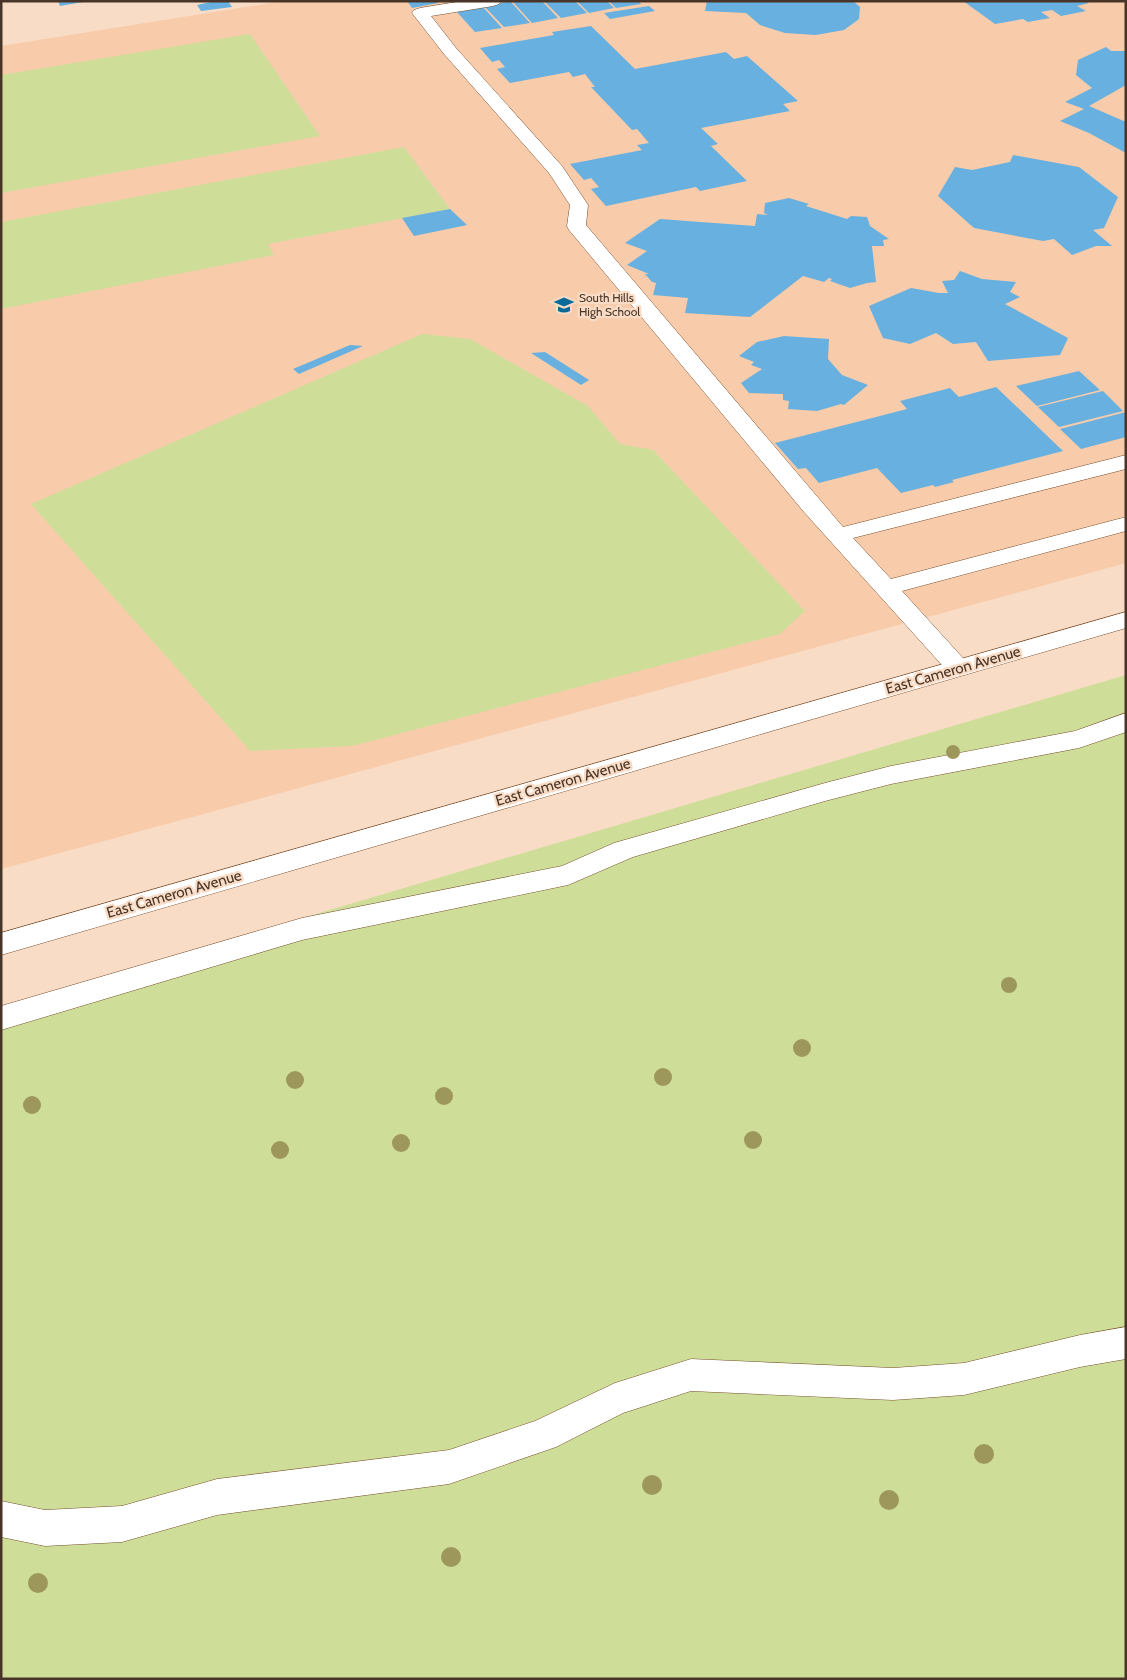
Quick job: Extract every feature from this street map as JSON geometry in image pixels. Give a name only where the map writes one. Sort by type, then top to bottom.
[{"type":"main road","points":[[493,1],[420,13],[450,51],[556,170],[579,205],[576,226],[812,507],[959,668]]},
{"type":"main road","points":[[838,535],[1126,462]]},
{"type":"main road","points":[[886,588],[1126,524]]},
{"type":"main road","name":"East Cameron Avenue","points":[[1,944],[1126,620]]},
{"type":"main road","points":[[1,1018],[302,929],[568,875],[624,850],[825,792],[891,775],[1079,739],[1126,722]]},
{"type":"main road","points":[[1,1519],[45,1528],[122,1524],[217,1497],[449,1466],[543,1435],[615,1399],[691,1374],[893,1384],[964,1379],[1080,1351],[1126,1344]]},
{"type":"shaded area","name":"South Hills High School","points":[[283,1],[1126,1],[1126,563],[1,869],[1,46]]},
{"type":"green space","points":[[250,34],[320,136],[1,193],[1,75]]},
{"type":"green space","points":[[404,147],[450,209],[268,244],[274,255],[1,309],[1,222]]},
{"type":"green space","points":[[422,334],[470,339],[588,406],[620,444],[653,450],[805,611],[780,634],[352,746],[250,751],[31,504]]},
{"type":"green space","points":[[1126,675],[1126,1679],[1,1679],[1,1007]]},
{"type":"building","points":[[58,1],[83,1],[83,2],[60,6]]},
{"type":"building","points":[[215,1],[228,1],[232,7],[201,11],[197,5]]},
{"type":"building","points":[[407,1],[436,1],[438,3],[412,8]]},
{"type":"building","points":[[510,1],[530,23],[504,27],[484,6]]},
{"type":"building","points":[[512,1],[542,1],[558,18],[532,23]]},
{"type":"building","points":[[544,1],[575,1],[587,13],[561,18]]},
{"type":"building","points":[[577,1],[607,1],[614,8],[589,13]]},
{"type":"building","points":[[609,1],[639,1],[641,4],[616,8]]},
{"type":"building","points":[[707,1],[853,1],[860,7],[859,19],[844,30],[816,35],[785,33],[760,25],[746,13],[705,11]]},
{"type":"building","points":[[963,1],[1084,1],[1089,3],[1077,6],[1086,11],[1061,16],[1052,10],[1041,12],[1050,18],[1028,22],[1023,19],[995,24]]},
{"type":"building","points":[[482,6],[502,28],[475,32],[456,11]]},
{"type":"building","points":[[649,6],[655,11],[610,19],[604,13]]},
{"type":"building","points":[[591,26],[635,69],[726,52],[734,59],[747,56],[798,101],[783,104],[790,111],[701,128],[718,144],[711,146],[747,181],[700,191],[696,187],[606,206],[591,189],[599,187],[591,178],[584,180],[570,164],[642,150],[637,145],[649,143],[637,129],[632,130],[591,87],[595,87],[585,74],[573,77],[569,72],[510,83],[497,69],[505,67],[499,60],[492,62],[480,48],[554,35],[552,32]]},
{"type":"building","points":[[1106,47],[1111,51],[1126,51],[1126,85],[1089,106],[1126,122],[1126,153],[1089,133],[1060,121],[1084,109],[1065,102],[1092,88],[1076,75],[1078,60]]},
{"type":"building","points":[[1013,155],[1079,167],[1118,197],[1104,228],[1093,230],[1112,246],[1096,246],[1072,255],[1054,239],[1043,241],[974,228],[938,196],[955,167],[972,170],[1010,162]]},
{"type":"building","points":[[789,198],[809,204],[806,206],[847,219],[851,216],[867,217],[870,226],[889,239],[883,240],[884,246],[872,246],[876,282],[850,288],[830,281],[832,279],[829,278],[824,282],[803,276],[750,317],[685,313],[688,298],[653,295],[656,283],[652,282],[645,274],[649,274],[627,265],[647,251],[625,243],[660,219],[755,226],[757,214],[768,215],[764,213],[765,203]]},
{"type":"building","points":[[450,209],[467,225],[414,236],[402,218]]},
{"type":"building","points":[[960,271],[982,279],[1016,282],[1010,292],[1020,297],[1005,304],[1068,338],[1060,355],[988,361],[976,342],[953,344],[936,333],[910,344],[883,338],[869,306],[911,288],[948,293],[942,281],[954,280]]},
{"type":"building","points":[[784,336],[829,339],[828,359],[842,375],[868,385],[844,405],[841,404],[817,411],[788,409],[789,401],[783,400],[783,394],[749,393],[741,383],[762,369],[751,365],[754,362],[739,356],[757,342]]},
{"type":"building","points":[[350,345],[363,346],[299,374],[293,369]]},
{"type":"building","points":[[545,352],[589,380],[581,385],[531,353]]},
{"type":"building","points":[[1079,371],[1100,390],[1037,406],[1016,386]]},
{"type":"building","points":[[996,387],[1063,451],[952,480],[954,482],[935,487],[933,485],[901,493],[877,468],[819,483],[806,468],[798,469],[775,443],[907,409],[900,401],[950,388],[959,397]]},
{"type":"building","points":[[1103,391],[1123,411],[1059,427],[1038,407]]},
{"type":"building","points":[[1126,412],[1126,437],[1081,449],[1060,429]]},
{"type":"place","name":"South Hills High School","points":[[564,305]]}]
